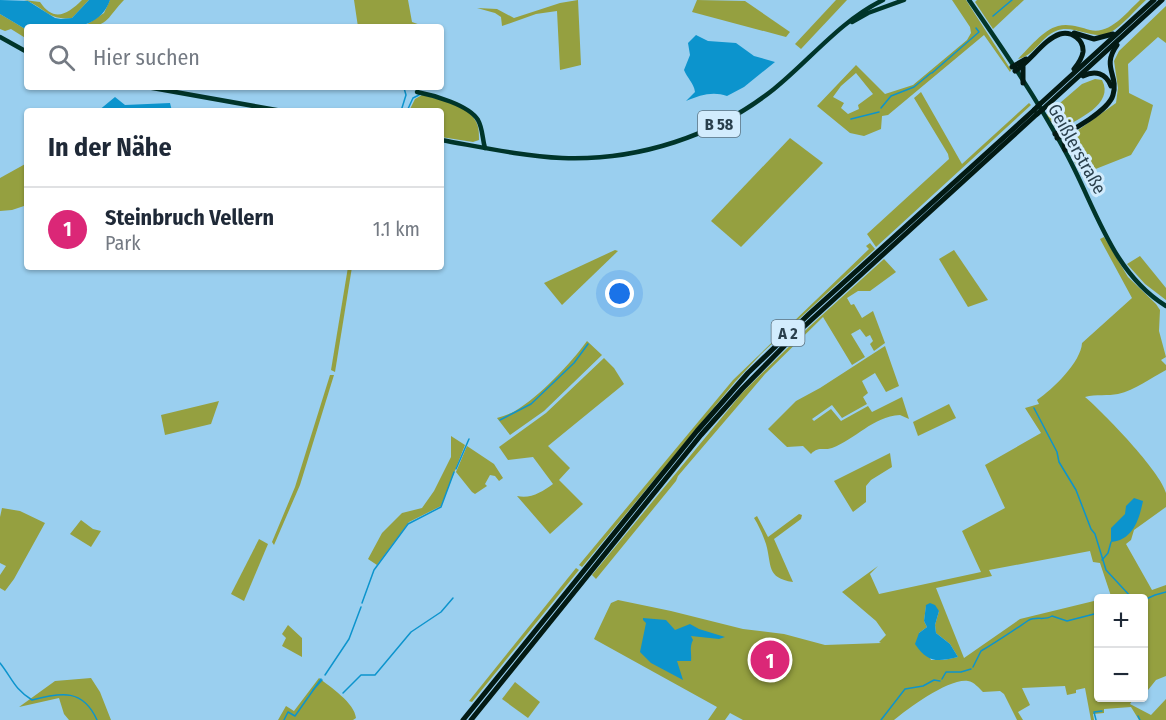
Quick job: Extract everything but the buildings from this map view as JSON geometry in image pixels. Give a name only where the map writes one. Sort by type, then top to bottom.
[{"type":"highway","name":"A 2","points":[[471,720],[697,431],[748,373],[809,314],[1035,112],[1073,81],[1154,0]]},
{"type":"highway","name":"A 2","points":[[1042,106],[1064,82],[1162,0]]},
{"type":"highway","points":[[1014,69],[1053,36],[1061,32],[1100,38],[1128,28]]},
{"type":"highway","points":[[1056,136],[1069,132],[1104,108],[1112,99],[1114,89],[1109,58],[1128,28]]},
{"type":"highway","points":[[1014,69],[1024,64],[1056,36],[1065,33],[1073,35],[1083,46],[1082,55],[1064,82]]},
{"type":"highway","points":[[1023,83],[1024,64]]},
{"type":"highway","points":[[1056,136],[1102,107],[1111,95],[1109,80],[1099,73],[1087,74],[1073,81]]},
{"type":"highway","points":[[1065,150],[1064,140],[1069,132]]},
{"type":"highway","name":"A 2","points":[[463,720],[586,572]]},
{"type":"main road","name":"B 58","points":[[444,141],[563,158],[624,154],[679,140],[735,115],[760,99],[792,74],[842,27],[861,12],[883,0]]},
{"type":"main road","points":[[842,27],[868,13],[904,0]]},
{"type":"main road","name":"Geißlerstraße","points":[[969,0],[1065,150],[1119,260],[1141,287],[1166,306]]},
{"type":"main road","points":[[0,37],[24,50]]},
{"type":"main road","points":[[164,90],[265,108]]},
{"type":"main road","points":[[418,90],[468,110],[475,116],[481,128],[482,147]]},
{"type":"green space","points":[[24,0],[40,2],[50,13],[61,14],[72,9],[82,0],[89,0],[72,18],[64,18],[51,15]]},
{"type":"green space","points":[[110,0],[124,0],[103,23],[88,24],[104,13]]},
{"type":"green space","points":[[354,0],[408,0],[412,22],[418,24],[358,24]]},
{"type":"green space","points":[[578,0],[581,65],[560,70],[557,11],[536,14],[502,26],[501,17],[477,8],[497,9],[514,18],[560,3]]},
{"type":"green space","points":[[697,0],[745,1],[790,32],[786,37],[692,12]]},
{"type":"green space","points":[[836,0],[847,0],[801,49],[795,44]]},
{"type":"green space","points":[[952,0],[966,0],[1011,70],[1010,72],[984,35],[888,115],[882,116],[881,129],[864,136],[850,133],[817,106],[856,65],[885,94],[913,85],[967,40],[971,33],[970,27]],"holes":[[[856,73],[873,94],[858,105],[859,109],[848,114],[841,108],[844,103],[833,97],[841,86]]]},
{"type":"green space","points":[[977,0],[1024,0],[993,29],[975,2]]},
{"type":"green space","points":[[1140,0],[1146,0],[1111,32],[1097,35],[1070,29],[1056,31],[1046,37],[1029,54],[1018,59],[1036,40],[1052,28],[1066,25],[1097,31],[1104,29],[1118,21]]},
{"type":"green space","points":[[1166,6],[1166,43],[1158,37],[1128,64],[1129,93],[1153,105],[1147,129],[1131,155],[1088,172],[1079,171],[1067,147],[1067,138],[1116,103],[1118,88],[1114,61],[1119,51]]},
{"type":"green space","points":[[0,14],[24,28],[24,37],[11,29],[5,31],[0,29]]},
{"type":"green space","points":[[1095,79],[1102,80],[1105,89],[1099,104],[1076,121],[1060,129],[1056,128],[1046,115],[1082,84]]},
{"type":"green space","points":[[921,92],[962,164],[1029,103],[1031,105],[876,247],[867,234],[949,159],[914,98]]},
{"type":"green space","points":[[422,95],[466,110],[476,122],[479,140],[473,142],[444,137],[444,108],[410,108],[415,99]]},
{"type":"green space","points":[[790,138],[823,163],[741,247],[711,221]]},
{"type":"green space","points":[[24,165],[24,206],[0,211],[0,178]]},
{"type":"green space","points":[[1104,237],[1128,277],[1160,310],[1159,331],[1166,357],[1161,360],[1166,365],[1166,370],[1124,392],[1085,397],[1105,415],[1143,457],[1162,483],[1166,493],[1166,507],[1134,530],[1131,540],[1126,544],[1152,590],[1166,585],[1166,676],[1156,680],[1148,690],[1148,594],[1110,594],[1100,563],[1093,562],[1090,551],[989,570],[992,576],[936,588],[964,658],[1020,619],[1094,601],[1094,702],[1131,702],[1130,704],[1151,715],[1166,699],[1166,720],[1139,720],[1131,707],[1104,709],[1104,713],[1093,714],[1094,720],[1091,720],[1085,688],[1067,695],[1065,686],[1022,688],[1030,705],[1018,712],[1023,720],[1017,720],[1004,694],[1000,691],[983,692],[968,681],[960,681],[940,689],[894,720],[743,720],[730,713],[725,720],[708,720],[717,707],[594,639],[611,603],[618,600],[743,629],[784,634],[825,645],[881,643],[879,642],[886,635],[876,621],[842,592],[878,566],[870,574],[879,594],[981,572],[962,531],[1005,508],[985,465],[1041,433],[1025,408],[1039,404],[1037,400],[1051,389],[1072,366],[1082,343],[1132,298],[1100,239]],"holes":[[[926,606],[939,611],[935,625],[936,633],[950,644],[958,657],[931,660],[919,633],[927,627],[924,621]]]},
{"type":"green space","points":[[870,243],[875,249],[761,354],[735,382],[582,567],[579,565],[733,380],[869,249],[866,246]]},
{"type":"green space","points":[[615,250],[618,251],[562,305],[544,283]]},
{"type":"green space","points":[[954,250],[988,300],[968,307],[939,259]]},
{"type":"green space","points":[[1140,256],[1166,288],[1166,300],[1145,284],[1127,264]]},
{"type":"green space","points":[[884,259],[896,272],[870,291],[858,291],[847,298],[851,305],[854,304],[862,318],[873,311],[885,343],[874,351],[870,344],[873,341],[870,335],[866,337],[860,329],[851,334],[865,357],[852,365],[823,317],[765,374],[678,476],[596,579],[592,575],[742,393],[810,326]]},
{"type":"green space","points":[[348,270],[352,270],[335,372],[331,370]]},
{"type":"green space","points":[[587,341],[602,355],[544,411],[510,435],[497,418],[515,411],[534,398],[564,369]]},
{"type":"green space","points":[[885,346],[899,386],[886,392],[875,373],[862,381],[868,393],[863,397],[867,404],[842,418],[832,405],[812,419],[814,421],[831,409],[841,421],[868,406],[872,412],[902,397],[909,419],[900,415],[881,420],[841,444],[829,449],[816,450],[811,454],[803,446],[787,447],[768,429],[796,401]]},
{"type":"green space","points":[[604,358],[614,368],[624,384],[548,446],[570,468],[559,480],[583,504],[550,534],[517,496],[532,496],[553,484],[533,457],[508,460],[499,447],[546,413]]},
{"type":"green space","points":[[330,375],[334,375],[300,485],[274,545],[272,542],[295,487]]},
{"type":"green space","points":[[219,401],[211,424],[165,435],[161,415]]},
{"type":"green space","points":[[949,404],[956,418],[918,436],[913,422]]},
{"type":"green space","points":[[451,436],[465,445],[441,506],[409,522],[377,565],[368,559],[382,533],[402,513],[422,508],[434,491],[451,457]]},
{"type":"green space","points":[[467,446],[494,464],[503,478],[499,481],[495,476],[490,475],[485,484],[487,486],[475,494],[456,472]]},
{"type":"green space","points":[[890,453],[892,467],[871,480],[866,486],[866,502],[853,512],[834,481]]},
{"type":"green space","points":[[2,508],[20,511],[45,523],[5,591],[0,588],[0,575],[6,566],[0,563]]},
{"type":"green space","points":[[799,514],[802,515],[801,519],[774,539],[793,582],[774,574],[765,541],[754,518],[757,516],[768,537]]},
{"type":"green space","points":[[81,520],[93,529],[101,531],[91,547],[70,534]]},
{"type":"green space","points":[[259,539],[268,544],[244,601],[231,594]]},
{"type":"green space","points":[[576,568],[579,570],[472,702],[469,701]]},
{"type":"green space","points":[[288,625],[302,638],[302,657],[282,646],[286,638],[282,634]]},
{"type":"green space","points":[[91,678],[100,692],[111,720],[69,720],[64,714],[59,698],[19,707],[55,681]]},
{"type":"green space","points":[[319,678],[346,701],[355,712],[356,718],[353,720],[278,720],[286,706],[294,711]]},
{"type":"green space","points":[[515,682],[540,702],[528,718],[502,699]]},
{"type":"water","points":[[0,0],[28,1],[55,18],[61,19],[72,18],[89,0],[110,0],[96,19],[86,24],[24,24],[24,28],[0,14]]},
{"type":"water","points":[[696,35],[708,41],[736,43],[754,56],[775,62],[744,87],[727,96],[707,94],[686,101],[695,92],[684,70],[690,55],[688,43]]},
{"type":"water","points":[[115,97],[125,105],[170,103],[171,108],[102,108]]},
{"type":"water","points":[[1134,498],[1143,501],[1134,528],[1125,537],[1111,542],[1111,528],[1125,514],[1126,506]]},
{"type":"water","points":[[930,603],[935,605],[939,611],[935,625],[936,633],[950,644],[958,657],[933,660],[924,655],[915,644],[919,633],[927,627],[924,621],[926,605]]},
{"type":"water","points":[[643,618],[666,620],[675,630],[690,624],[725,637],[719,639],[691,636],[693,640],[691,661],[677,661],[683,680],[651,663],[640,652],[646,623]]},
{"type":"waterway","points":[[993,16],[1012,0]]},
{"type":"waterway","points":[[932,73],[979,32],[976,28]]},
{"type":"waterway","points":[[881,108],[891,96],[914,87],[931,73]]},
{"type":"waterway","points":[[402,108],[406,95],[405,90]]},
{"type":"waterway","points":[[408,108],[413,98],[419,95]]},
{"type":"waterway","points":[[851,119],[879,112]]},
{"type":"waterway","points":[[500,420],[531,404],[574,363],[588,344]]},
{"type":"waterway","points":[[1034,408],[1057,452],[1059,462],[1076,490],[1095,534],[1106,570],[1128,594]]},
{"type":"waterway","points":[[456,469],[469,439]]},
{"type":"waterway","points":[[362,603],[374,570],[408,524],[441,507],[454,472]]},
{"type":"waterway","points":[[1102,560],[1108,553],[1111,542]]},
{"type":"waterway","points":[[1148,598],[1166,592]]},
{"type":"waterway","points":[[343,693],[361,675],[375,675],[411,632],[441,612],[453,598]]},
{"type":"waterway","points":[[325,675],[349,639],[361,607]]},
{"type":"waterway","points":[[973,667],[981,651],[1029,620],[1052,616],[1067,621],[1094,614]]},
{"type":"waterway","points":[[0,663],[17,687],[32,700],[53,695],[71,695],[85,703],[97,720]]},
{"type":"waterway","points":[[942,679],[946,672],[971,669]]},
{"type":"waterway","points":[[284,720],[288,712],[295,716],[321,679]]},
{"type":"waterway","points":[[313,690],[322,680]]},
{"type":"waterway","points":[[881,720],[905,689],[923,686],[934,680],[940,681]]},
{"type":"waterway","points":[[1096,720],[1094,712],[1102,711]]},
{"type":"waterway","points":[[1138,716],[1140,720]]},
{"type":"place","name":"Steinbruch Vellern","points":[[770,660]]}]
